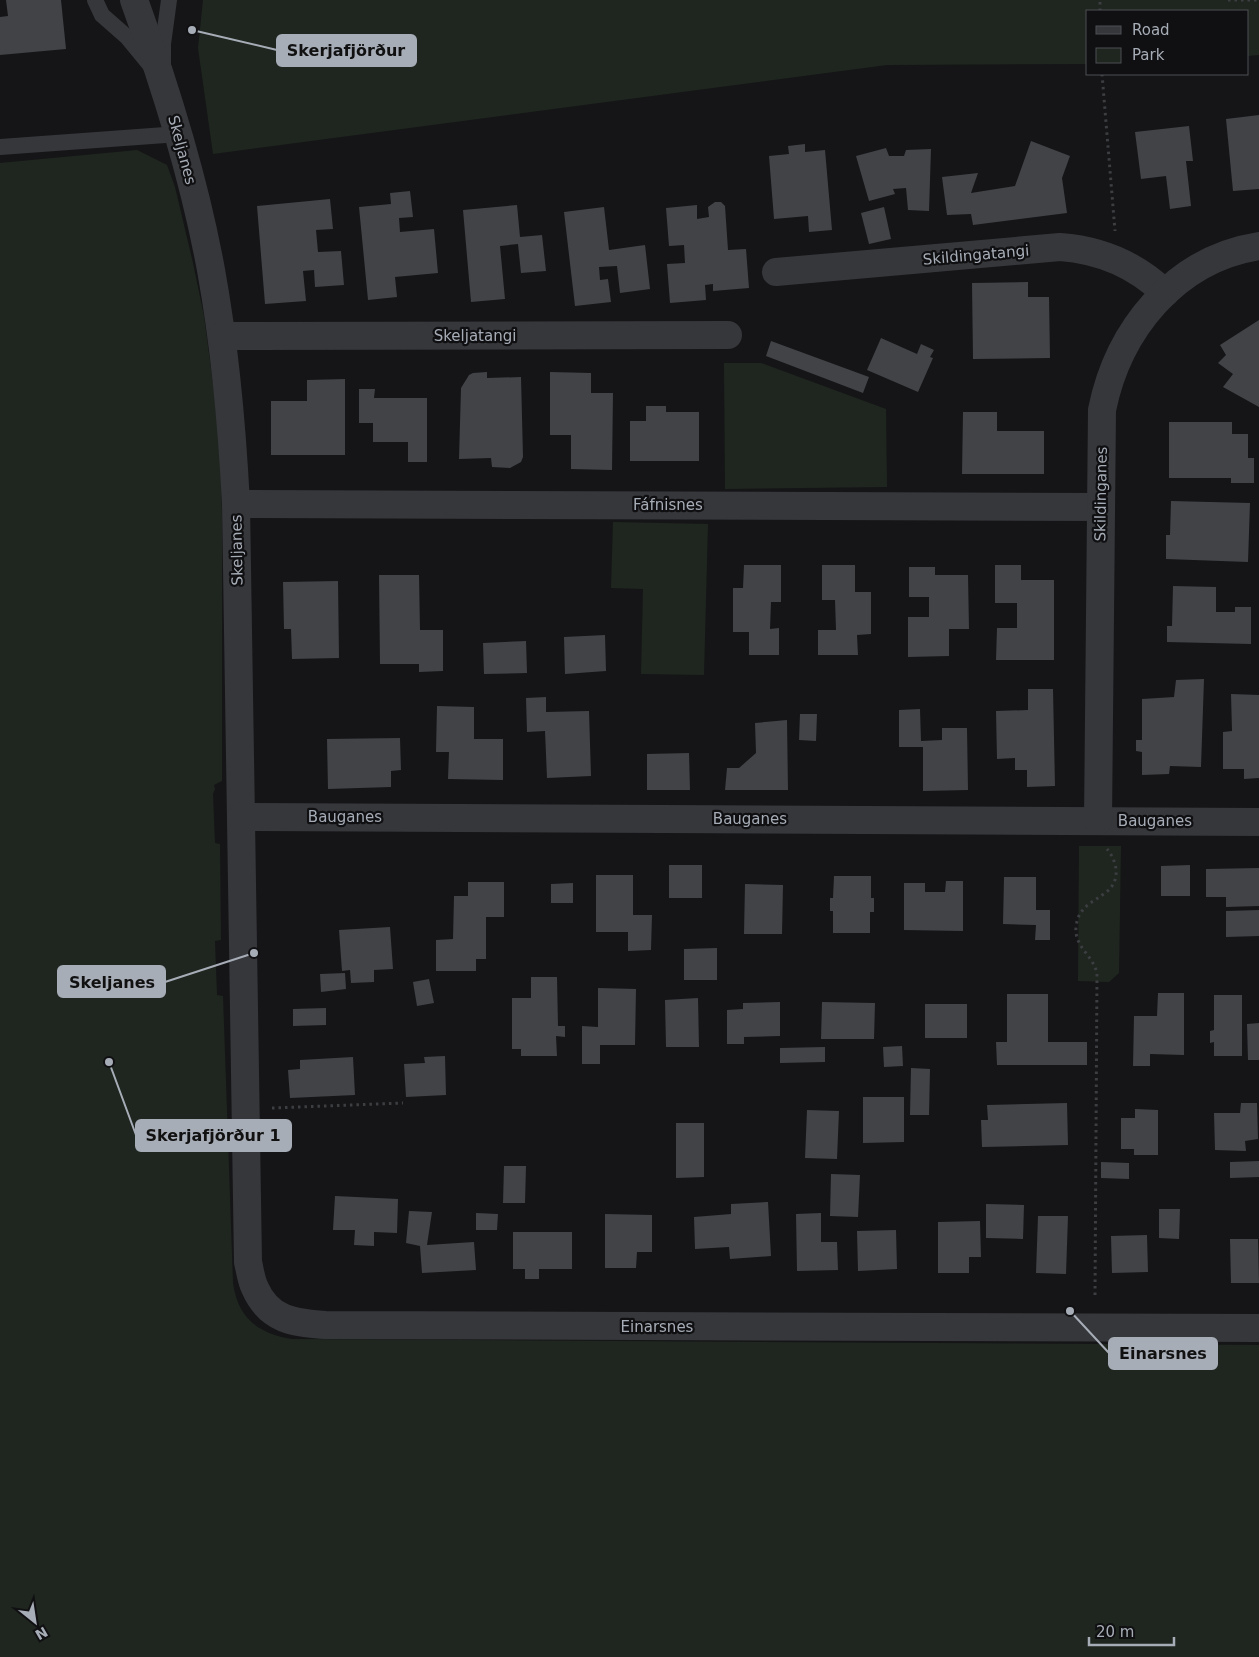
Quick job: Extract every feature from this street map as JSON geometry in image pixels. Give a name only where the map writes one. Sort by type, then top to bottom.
[{"type":"street","name":"Skeljanes","points":[[134,0],[179,134],[196,201],[211,269],[222,336],[231,420],[236,504],[248,1262],[254,1287],[267,1308],[283,1318],[303,1324],[326,1326]]},
{"type":"street","name":"Skildinganes","points":[[1098,821],[1102,410],[1112,371],[1121,349],[1134,329],[1148,310],[1165,293],[1184,277],[1205,264],[1228,254],[1259,246]]},
{"type":"street","name":"Skildingatangi","points":[[776,272],[1060,247],[1079,248],[1117,259],[1143,274],[1165,293]]},
{"type":"street","name":"Skeljatangi","points":[[222,336],[728,335]]},
{"type":"street","name":"Fáfnisnes","points":[[236,504],[1101,507]]},
{"type":"street","name":"Bauganes","points":[[241,817],[1259,822]]},
{"type":"street","name":"Einarsnes","points":[[326,1326],[1259,1328]]},
{"type":"lane","name":"Skeljanes","points":[[94,0],[102,15],[142,53],[166,92]]},
{"type":"lane","name":"Skeljanes","points":[[166,92],[163,44],[169,0]]},
{"type":"lane","points":[[0,147],[179,134]]},
{"type":"path","points":[[1228,0],[1259,0]]},
{"type":"path","points":[[1102,75],[1117,259]]},
{"type":"path","points":[[1095,1295],[1097,974],[1093,962],[1083,950],[1076,934],[1076,925],[1086,905],[1105,893],[1112,885],[1116,875],[1113,857],[1107,849],[1098,844],[1098,821]]},
{"type":"path","points":[[267,1108],[403,1103]]},
{"type":"green space","points":[[203,0],[1259,0],[1259,55],[1249,56],[1249,10],[1086,10],[1086,64],[887,65],[213,154],[198,48]]},
{"type":"green space","points":[[137,150],[167,165],[175,187],[204,316],[220,437],[222,517],[222,781],[214,785],[213,794],[215,843],[220,844],[221,940],[215,941],[217,995],[223,996],[233,1283],[239,1306],[245,1315],[259,1328],[269,1333],[292,1339],[1259,1345],[1259,1657],[0,1657],[0,163]]},
{"type":"green space","points":[[724,363],[761,363],[886,409],[887,487],[725,489]]},
{"type":"green space","points":[[613,522],[708,524],[704,675],[641,674],[643,589],[611,588]]},
{"type":"green space","points":[[1079,846],[1121,846],[1119,973],[1109,982],[1078,981]]},
{"type":"building","points":[[6,0],[61,0],[66,49],[0,55],[0,17],[8,16]]},
{"type":"building","points":[[1259,115],[1259,189],[1233,191],[1226,119]]},
{"type":"building","points":[[1189,126],[1193,161],[1186,161],[1191,206],[1170,209],[1166,176],[1141,179],[1135,132]]},
{"type":"building","points":[[1031,141],[1070,156],[1062,178],[1067,213],[973,225],[971,214],[947,215],[942,177],[978,173],[971,193],[1015,186]]},
{"type":"building","points":[[805,144],[805,152],[825,150],[832,230],[809,232],[808,216],[774,219],[769,156],[789,154],[788,146]]},
{"type":"building","points":[[886,148],[889,156],[904,156],[906,150],[931,149],[929,211],[908,210],[906,188],[893,189],[895,194],[869,201],[856,156]]},
{"type":"building","points":[[410,191],[413,217],[399,218],[400,232],[434,229],[438,273],[395,277],[397,297],[368,300],[359,207],[391,204],[390,193]]},
{"type":"building","points":[[330,199],[333,229],[316,230],[318,252],[341,251],[344,285],[315,287],[314,270],[303,271],[306,301],[265,304],[257,206]]},
{"type":"building","points":[[715,202],[721,202],[725,206],[728,250],[746,249],[749,288],[713,291],[713,284],[705,285],[706,300],[670,303],[667,264],[685,263],[684,245],[669,246],[666,208],[697,205],[697,219],[709,217],[708,207]]},
{"type":"building","points":[[517,205],[520,237],[542,235],[546,271],[521,273],[518,244],[500,246],[505,299],[471,302],[463,210]]},
{"type":"building","points":[[604,207],[609,250],[645,245],[650,289],[620,293],[617,266],[599,267],[600,280],[608,279],[611,302],[575,306],[564,212]]},
{"type":"building","points":[[884,207],[891,239],[869,244],[861,213]]},
{"type":"building","points":[[1028,282],[1028,297],[1049,297],[1050,358],[973,359],[972,283]]},
{"type":"building","points":[[1259,320],[1259,407],[1223,387],[1233,374],[1218,363],[1226,355],[1220,345]]},
{"type":"building","points":[[881,338],[917,354],[921,344],[934,350],[930,357],[933,358],[918,392],[867,370]]},
{"type":"building","points":[[771,341],[869,377],[863,393],[766,356]]},
{"type":"building","points":[[487,372],[487,378],[521,377],[523,457],[521,462],[510,468],[492,467],[491,458],[459,459],[461,388],[469,375]]},
{"type":"building","points":[[550,372],[591,373],[591,393],[613,393],[612,470],[571,469],[571,435],[550,435]]},
{"type":"building","points":[[345,379],[345,455],[271,455],[271,401],[307,401],[307,380]]},
{"type":"building","points":[[359,389],[375,389],[374,398],[427,398],[427,462],[408,462],[408,442],[373,442],[373,423],[359,423]]},
{"type":"building","points":[[646,406],[666,406],[666,412],[699,412],[699,461],[630,461],[630,421],[646,421]]},
{"type":"building","points":[[963,412],[997,412],[997,431],[1044,431],[1044,474],[962,474]]},
{"type":"building","points":[[1169,422],[1232,422],[1232,434],[1248,434],[1248,458],[1254,458],[1254,483],[1231,483],[1231,478],[1169,478]]},
{"type":"building","points":[[1171,501],[1250,503],[1248,562],[1166,559],[1166,535],[1170,535]]},
{"type":"building","points":[[744,565],[781,565],[781,602],[771,602],[770,629],[779,628],[779,655],[749,655],[749,632],[733,632],[733,588],[743,588]]},
{"type":"building","points":[[822,565],[855,565],[855,592],[871,592],[871,634],[857,635],[858,655],[818,655],[818,630],[836,630],[835,600],[822,600]]},
{"type":"building","points":[[995,565],[1021,565],[1021,580],[1054,580],[1054,660],[996,660],[997,628],[1017,628],[1017,603],[995,603]]},
{"type":"building","points":[[909,567],[935,567],[935,575],[968,575],[969,629],[949,629],[949,656],[908,657],[908,617],[929,617],[929,597],[909,597]]},
{"type":"building","points":[[379,575],[419,575],[420,630],[443,630],[443,671],[419,672],[419,664],[380,664]]},
{"type":"building","points":[[338,581],[339,658],[292,659],[291,629],[284,629],[283,582]]},
{"type":"building","points":[[1173,586],[1216,587],[1216,612],[1235,612],[1235,607],[1251,607],[1251,644],[1167,642],[1167,626],[1172,626]]},
{"type":"building","points":[[605,635],[606,671],[565,674],[564,637]]},
{"type":"building","points":[[526,641],[527,673],[484,674],[483,643]]},
{"type":"building","points":[[1204,679],[1201,767],[1170,766],[1169,774],[1142,775],[1142,752],[1136,751],[1136,740],[1142,740],[1142,699],[1174,697],[1176,680]]},
{"type":"building","points":[[1028,689],[1053,689],[1055,786],[1027,787],[1027,770],[1015,770],[1015,758],[997,759],[996,711],[1028,710]]},
{"type":"building","points":[[1231,694],[1259,695],[1259,778],[1244,779],[1244,769],[1223,769],[1223,732],[1232,731]]},
{"type":"building","points":[[546,697],[546,712],[589,711],[591,776],[547,778],[545,731],[527,732],[526,698]]},
{"type":"building","points":[[437,706],[474,707],[474,739],[503,739],[503,780],[448,779],[449,752],[436,752]]},
{"type":"building","points":[[920,709],[921,741],[942,740],[942,728],[967,728],[968,790],[923,791],[923,747],[899,747],[899,710]]},
{"type":"building","points":[[800,714],[817,714],[816,741],[799,740]]},
{"type":"building","points":[[787,720],[788,790],[725,790],[727,768],[739,768],[756,753],[755,723]]},
{"type":"building","points":[[400,738],[401,770],[391,771],[391,787],[328,789],[327,739]]},
{"type":"building","points":[[689,753],[690,790],[647,790],[647,754]]},
{"type":"building","points":[[669,865],[702,865],[702,898],[669,898]]},
{"type":"building","points":[[1190,865],[1190,896],[1161,896],[1161,866]]},
{"type":"building","points":[[1259,868],[1259,906],[1226,907],[1226,897],[1206,897],[1206,869]]},
{"type":"building","points":[[596,875],[633,875],[633,915],[652,915],[651,950],[628,951],[628,932],[596,932]]},
{"type":"building","points":[[834,876],[871,876],[871,898],[874,898],[874,912],[870,912],[870,933],[833,933],[833,911],[830,911],[830,898],[833,898]]},
{"type":"building","points":[[1004,877],[1036,877],[1036,910],[1050,910],[1050,940],[1035,940],[1036,925],[1003,924]]},
{"type":"building","points":[[946,881],[963,881],[963,931],[904,930],[904,883],[925,883],[925,892],[945,892]]},
{"type":"building","points":[[468,882],[504,882],[504,917],[486,917],[486,959],[476,959],[476,971],[436,971],[436,940],[453,939],[454,896],[468,896]]},
{"type":"building","points":[[573,883],[573,903],[551,903],[551,884]]},
{"type":"building","points":[[745,884],[783,885],[782,934],[744,934]]},
{"type":"building","points":[[1259,910],[1259,936],[1226,937],[1226,911]]},
{"type":"building","points":[[390,927],[393,969],[374,970],[374,982],[351,983],[350,970],[342,971],[339,930]]},
{"type":"building","points":[[717,948],[717,980],[684,980],[684,949]]},
{"type":"building","points":[[345,973],[346,989],[321,992],[320,974]]},
{"type":"building","points":[[531,977],[557,977],[558,1026],[565,1026],[565,1037],[556,1036],[557,1056],[521,1056],[521,1049],[512,1049],[512,998],[531,998]]},
{"type":"building","points":[[429,979],[434,1003],[417,1006],[413,982]]},
{"type":"building","points":[[598,988],[636,989],[635,1045],[600,1045],[600,1064],[582,1064],[582,1026],[598,1027]]},
{"type":"building","points":[[1158,993],[1184,993],[1184,1055],[1150,1054],[1150,1066],[1133,1066],[1134,1016],[1157,1016]]},
{"type":"building","points":[[1007,994],[1048,994],[1048,1042],[1087,1042],[1087,1065],[997,1065],[996,1042],[1007,1042]]},
{"type":"building","points":[[1214,995],[1242,995],[1242,1056],[1214,1056],[1214,1042],[1210,1043],[1210,1031],[1214,1030]]},
{"type":"building","points":[[698,998],[699,1047],[666,1047],[665,1000]]},
{"type":"building","points":[[780,1002],[780,1036],[744,1037],[744,1044],[727,1044],[727,1010],[743,1009],[743,1003]]},
{"type":"building","points":[[822,1002],[875,1003],[874,1039],[821,1039]]},
{"type":"building","points":[[925,1004],[967,1004],[967,1038],[925,1038]]},
{"type":"building","points":[[326,1008],[326,1025],[293,1026],[293,1009]]},
{"type":"building","points":[[1259,1023],[1259,1060],[1248,1060],[1247,1024]]},
{"type":"building","points":[[902,1046],[903,1066],[884,1067],[883,1047]]},
{"type":"building","points":[[825,1047],[825,1062],[780,1063],[780,1048]]},
{"type":"building","points":[[445,1056],[446,1095],[406,1097],[404,1064],[425,1063],[424,1057]]},
{"type":"building","points":[[353,1057],[355,1095],[290,1098],[288,1070],[300,1069],[300,1060]]},
{"type":"building","points":[[911,1068],[930,1069],[929,1115],[910,1115]]},
{"type":"building","points":[[863,1097],[904,1097],[904,1142],[863,1143]]},
{"type":"building","points":[[1067,1103],[1068,1145],[982,1147],[981,1120],[988,1120],[987,1105]]},
{"type":"building","points":[[1241,1103],[1257,1103],[1258,1139],[1245,1141],[1246,1151],[1215,1150],[1214,1113],[1240,1113]]},
{"type":"building","points":[[1135,1109],[1158,1110],[1158,1155],[1134,1155],[1134,1149],[1121,1149],[1121,1118],[1135,1118]]},
{"type":"building","points":[[807,1110],[839,1111],[837,1159],[805,1158]]},
{"type":"building","points":[[676,1123],[704,1123],[704,1177],[676,1178]]},
{"type":"building","points":[[1259,1161],[1259,1177],[1230,1178],[1230,1162]]},
{"type":"building","points":[[1101,1162],[1129,1163],[1129,1179],[1101,1178]]},
{"type":"building","points":[[504,1166],[526,1166],[525,1203],[503,1203]]},
{"type":"building","points":[[831,1174],[860,1175],[858,1217],[830,1216]]},
{"type":"building","points":[[335,1196],[398,1199],[397,1233],[374,1232],[374,1246],[354,1245],[355,1230],[333,1230]]},
{"type":"building","points":[[768,1202],[771,1256],[730,1259],[729,1247],[695,1249],[694,1217],[731,1214],[731,1204]]},
{"type":"building","points":[[986,1204],[1024,1205],[1023,1239],[986,1238]]},
{"type":"building","points":[[1159,1209],[1180,1209],[1179,1239],[1159,1238]]},
{"type":"building","points":[[409,1211],[432,1212],[427,1245],[474,1242],[476,1270],[422,1273],[420,1246],[406,1243]]},
{"type":"building","points":[[476,1213],[498,1214],[497,1230],[476,1230]]},
{"type":"building","points":[[821,1213],[821,1242],[837,1242],[838,1270],[797,1271],[796,1214]]},
{"type":"building","points":[[605,1214],[652,1215],[652,1252],[637,1252],[636,1268],[605,1268]]},
{"type":"building","points":[[1038,1216],[1068,1216],[1066,1274],[1036,1273]]},
{"type":"building","points":[[980,1221],[981,1257],[969,1257],[969,1273],[938,1273],[938,1222]]},
{"type":"building","points":[[896,1230],[897,1269],[858,1271],[857,1231]]},
{"type":"building","points":[[513,1232],[572,1232],[572,1269],[539,1269],[539,1279],[525,1279],[525,1269],[513,1269]]},
{"type":"building","points":[[1147,1235],[1148,1272],[1112,1273],[1111,1236]]},
{"type":"building","points":[[1230,1239],[1258,1239],[1259,1283],[1231,1283]]},
{"type":"place","name":"Skerjafjörður","points":[[192,30]]},
{"type":"place","name":"Skeljanes","points":[[254,953]]},
{"type":"place","name":"Skerjafjörður 1","points":[[109,1062]]},
{"type":"place","name":"Einarsnes","points":[[1070,1311]]}]
